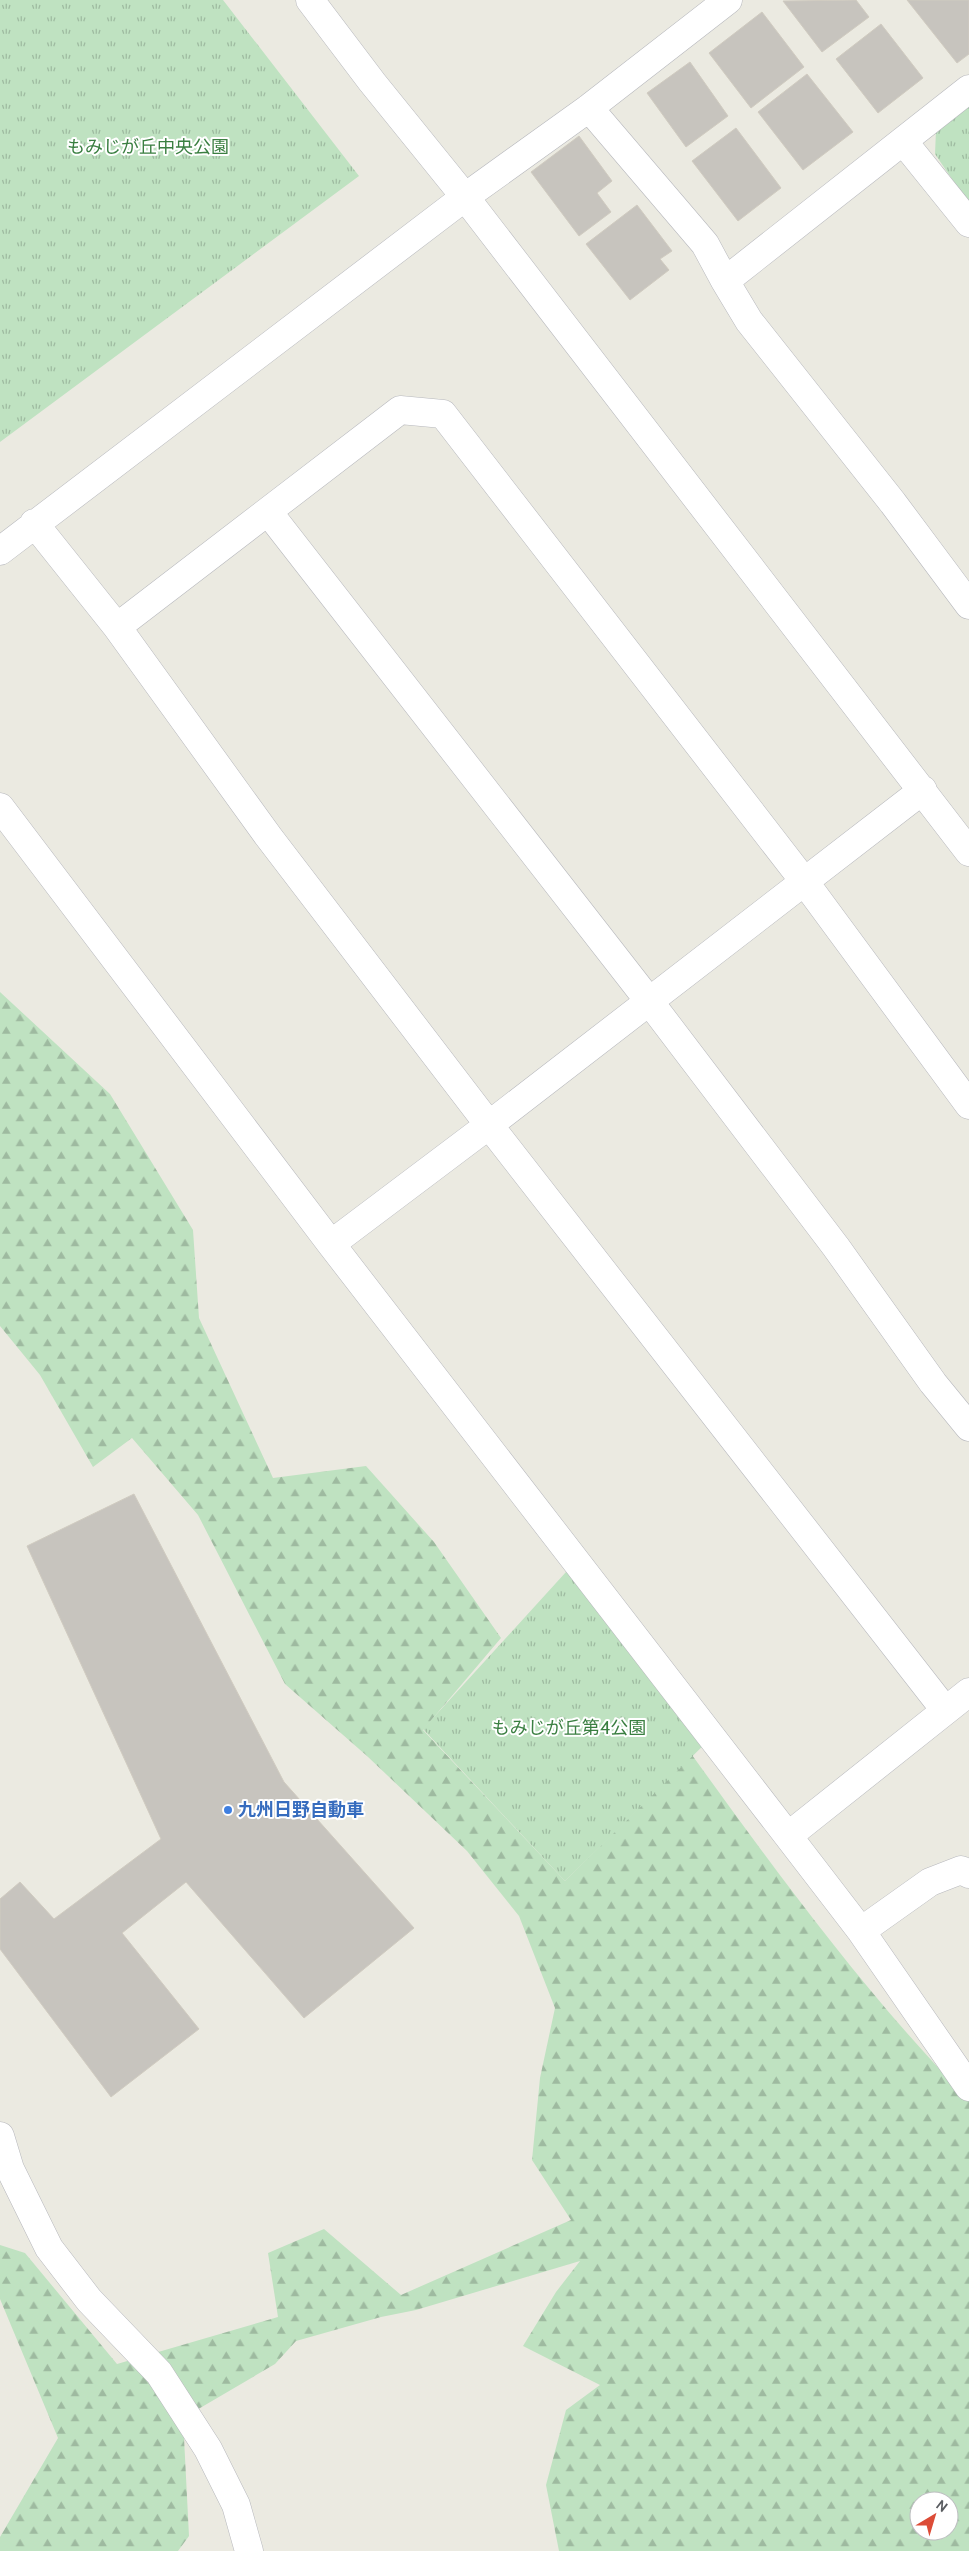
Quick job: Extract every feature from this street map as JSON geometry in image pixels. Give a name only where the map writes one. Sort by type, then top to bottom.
[{"type":"street","points":[[310,0],[372,82],[465,197],[969,852]]},
{"type":"street","points":[[0,551],[34,523],[465,197],[589,108],[728,0]]},
{"type":"street","points":[[725,281],[969,89]]},
{"type":"street","points":[[589,108],[705,244],[749,321],[893,503],[969,605]]},
{"type":"street","points":[[903,141],[969,223]]},
{"type":"street","points":[[117,627],[400,410],[443,414],[804,882],[969,1105]]},
{"type":"street","points":[[269,512],[649,1001],[836,1247],[933,1383],[969,1427]]},
{"type":"street","points":[[34,523],[117,627],[268,836],[489,1125],[945,1710]]},
{"type":"street","points":[[331,1244],[489,1125],[923,790]]},
{"type":"street","points":[[0,806],[331,1244],[861,1931],[969,2087]]},
{"type":"street","points":[[788,1836],[969,1692]]},
{"type":"street","points":[[861,1931],[930,1882],[961,1870],[969,1874]]},
{"type":"street","points":[[0,2136],[10,2169],[49,2248],[88,2300],[159,2373],[208,2449],[236,2505],[249,2551]]},
{"type":"green space","name":"もみじが丘中央公園","points":[[0,0],[223,0],[359,176],[0,442]]},
{"type":"green space","points":[[969,104],[969,204],[935,154],[936,130]]},
{"type":"green space","points":[[0,992],[110,1094],[193,1230],[199,1318],[273,1478],[366,1466],[434,1542],[501,1638],[423,1730],[565,1881],[692,1755],[824,1933],[894,2019],[969,2100],[969,2551],[559,2551],[546,2485],[566,2410],[600,2385],[523,2346],[556,2292],[580,2261],[416,2310],[381,2317],[296,2341],[275,2364],[183,2418],[189,2536],[178,2551],[0,2551],[0,2537],[58,2438],[0,2299],[0,2245],[25,2253],[117,2364],[278,2317],[268,2253],[324,2229],[401,2295],[571,2220],[532,2160],[540,2078],[555,2008],[519,1916],[467,1851],[367,1756],[285,1684],[198,1515],[132,1438],[93,1467],[40,1375],[0,1326]]},
{"type":"green space","name":"もみじが丘第4公園","points":[[576,1561],[712,1737],[565,1881],[423,1729]]},
{"type":"building","points":[[856,0],[869,17],[822,52],[783,1]]},
{"type":"building","points":[[907,0],[969,0],[969,54],[957,63]]},
{"type":"building","points":[[762,12],[804,67],[751,108],[709,53]]},
{"type":"building","points":[[881,24],[923,78],[878,113],[836,59]]},
{"type":"building","points":[[690,62],[728,116],[686,147],[647,93]]},
{"type":"building","points":[[807,74],[853,132],[803,170],[758,112]]},
{"type":"building","points":[[736,128],[781,188],[738,221],[692,161]]},
{"type":"building","points":[[579,136],[612,181],[597,193],[611,212],[579,236],[531,172]]},
{"type":"building","points":[[637,205],[672,251],[660,259],[669,270],[630,300],[586,244]]},
{"type":"building","name":"九州日野自動車","points":[[134,1494],[284,1782],[414,1928],[304,2018],[186,1882],[122,1933],[199,2029],[111,2097],[0,1949],[0,1899],[20,1882],[54,1919],[161,1839],[27,1546]]},
{"type":"place","name":"九州日野自動車","points":[[228,1810]]}]
